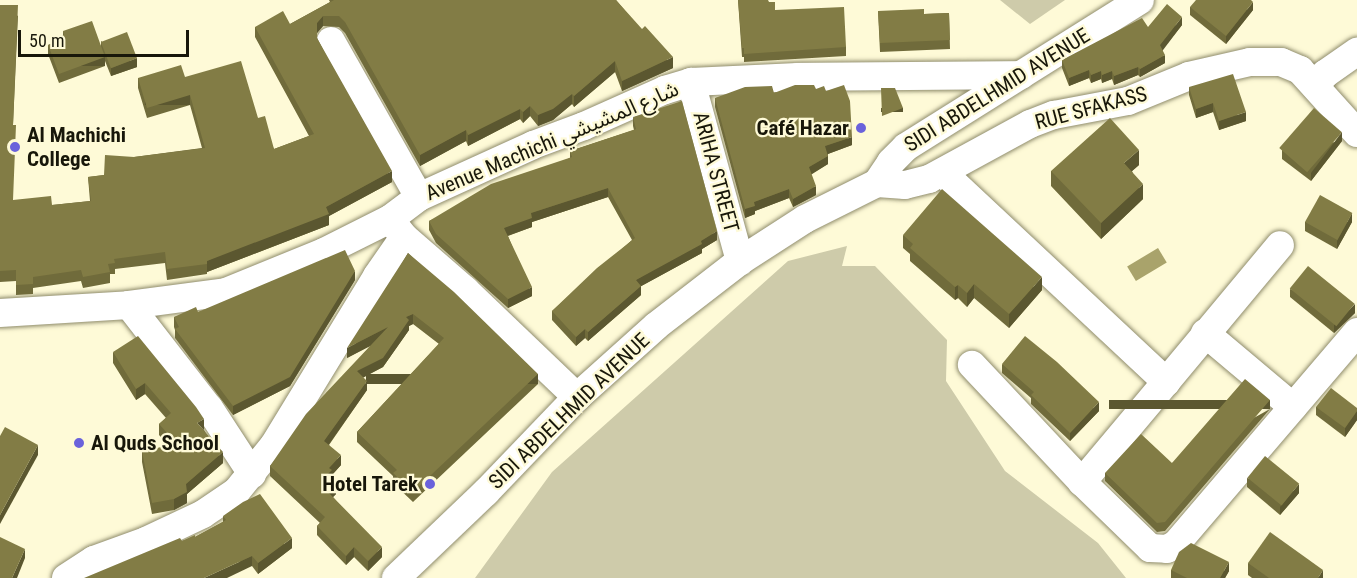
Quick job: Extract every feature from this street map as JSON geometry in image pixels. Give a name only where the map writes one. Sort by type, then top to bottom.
[{"type":"street","name":"SIDI ABDELHMID AVENUE","points":[[396,578],[486,492],[577,397],[656,326],[740,261],[805,219],[877,183],[891,162],[906,147],[1140,0]]},
{"type":"street","points":[[331,41],[419,197]]},
{"type":"street","points":[[1315,86],[1324,74],[1357,52]]},
{"type":"street","name":"RUE SFAKASS","points":[[877,183],[910,185],[943,173],[1030,124],[1054,115],[1141,98],[1172,82],[1206,71],[1250,62],[1281,62],[1300,70],[1338,115],[1357,133]]},
{"type":"street","name":"Avenue Machichi شارع المشيشي","points":[[0,313],[129,305],[226,292],[324,252],[397,228],[419,197],[533,145],[584,126],[665,90],[691,82],[798,77],[1021,75]]},
{"type":"street","name":"ARIHA STREET","points":[[691,82],[740,261]]},
{"type":"street","points":[[943,173],[1166,382]]},
{"type":"street","points":[[66,578],[94,560],[146,541],[203,513],[236,492],[274,445],[377,276],[397,228],[577,397]]},
{"type":"street","points":[[1082,482],[1204,333],[1280,245]]},
{"type":"street","points":[[129,305],[209,408],[252,474]]},
{"type":"street","points":[[972,365],[1082,482],[1150,548],[1167,549],[1176,544],[1357,332]]},
{"type":"street","points":[[1204,333],[1293,407]]},
{"type":"shaded area","points":[[1000,0],[1065,0],[1030,24]]},
{"type":"shaded area","points":[[847,246],[842,266],[875,266],[947,340],[946,381],[1005,471],[1098,543],[1126,578],[475,578],[552,472],[788,261]]},
{"type":"shaded area","points":[[1158,248],[1167,263],[1136,281],[1127,267]]},
{"type":"building","points":[[334,0],[616,0],[642,29],[645,26],[673,57],[622,81],[615,61],[574,96],[572,94],[553,109],[538,115],[530,106],[523,112],[520,109],[468,135],[466,130],[420,155],[345,22],[339,16],[323,16],[317,23],[317,38],[392,171],[326,207],[329,214],[207,261],[207,264],[167,269],[165,252],[114,259],[115,263],[108,264],[110,272],[83,277],[81,270],[33,277],[33,284],[16,285],[16,270],[0,271],[0,5],[18,5],[13,125],[16,125],[13,200],[51,196],[52,205],[91,201],[88,177],[104,175],[105,155],[134,157],[205,148],[190,95],[147,108],[138,78],[181,65],[185,77],[241,61],[258,118],[265,116],[274,149],[314,134],[255,27],[283,11],[290,24]]},
{"type":"building","points":[[738,0],[768,0],[775,2],[775,10],[844,7],[846,47],[744,54]]},
{"type":"building","points":[[1196,0],[1251,0],[1253,2],[1226,36],[1190,7]]},
{"type":"building","points":[[1167,4],[1182,17],[1160,45],[1165,55],[1140,69],[1138,67],[1114,76],[1112,71],[1102,75],[1101,71],[1091,75],[1089,70],[1069,78],[1062,60],[1142,18],[1148,27]]},
{"type":"building","points":[[924,9],[924,14],[949,13],[950,40],[880,43],[878,11]]},
{"type":"building","points":[[92,21],[105,57],[59,74],[48,45],[59,41],[58,38],[64,35],[63,31]]},
{"type":"building","points":[[127,32],[137,58],[111,68],[101,42]]},
{"type":"building","points":[[1233,74],[1246,112],[1219,121],[1213,103],[1196,109],[1189,87]]},
{"type":"building","points":[[795,85],[814,85],[816,89],[824,86],[826,91],[844,85],[850,101],[852,137],[825,146],[828,156],[809,167],[816,186],[793,199],[789,189],[754,202],[755,206],[745,209],[715,98],[745,87],[772,86],[774,93]]},
{"type":"building","points":[[881,88],[895,88],[903,108],[882,116]]},
{"type":"building","points":[[682,101],[717,231],[701,241],[702,244],[636,280],[641,286],[588,332],[585,329],[576,337],[552,311],[597,268],[635,238],[608,188],[531,213],[532,218],[504,228],[532,287],[508,299],[436,234],[429,221],[491,184],[572,157],[570,151],[636,129],[633,117]]},
{"type":"building","points":[[1314,108],[1342,132],[1307,172],[1279,148]]},
{"type":"building","points":[[1110,118],[1139,150],[1124,163],[1143,184],[1101,223],[1051,171]]},
{"type":"building","points":[[942,189],[1042,277],[1009,314],[974,284],[967,293],[958,285],[955,287],[910,248],[913,244],[903,235]]},
{"type":"building","points":[[1320,195],[1352,213],[1337,240],[1305,222]]},
{"type":"building","points":[[345,250],[355,271],[290,377],[233,406],[175,329],[179,327],[174,317],[196,307],[198,312]]},
{"type":"building","points":[[408,253],[454,292],[538,374],[413,492],[393,473],[397,470],[357,432],[444,338],[413,314],[406,317],[409,320],[383,358],[357,371],[367,381],[324,441],[341,455],[329,468],[332,470],[327,475],[336,484],[328,492],[382,547],[368,561],[354,547],[346,556],[317,526],[325,517],[270,466],[306,414],[388,327],[347,348]]},
{"type":"building","points":[[1308,266],[1355,304],[1336,326],[1290,289]]},
{"type":"building","points":[[138,336],[196,407],[204,419],[197,423],[223,452],[186,484],[187,492],[174,499],[152,503],[142,451],[177,444],[159,424],[171,413],[145,383],[136,389],[113,352]]},
{"type":"building","points":[[1025,336],[1057,362],[1099,402],[1070,433],[1031,395],[1034,392],[1002,364]]},
{"type":"building","points":[[1245,379],[1270,400],[1165,522],[1157,523],[1105,473],[1141,434],[1172,463]]},
{"type":"building","points":[[1331,388],[1357,408],[1345,428],[1316,407]]},
{"type":"building","points":[[5,427],[38,445],[0,515],[0,436]]},
{"type":"building","points":[[1265,456],[1299,484],[1282,505],[1247,478]]},
{"type":"building","points":[[260,494],[292,538],[258,563],[252,556],[204,578],[84,578],[180,538],[182,541],[195,535],[195,537],[226,520],[223,516],[243,502]]},
{"type":"building","points":[[1270,532],[1323,570],[1318,578],[1269,578],[1248,563]]},
{"type":"building","points":[[0,537],[25,549],[12,578],[0,578]]},
{"type":"building","points":[[1191,543],[1229,562],[1220,578],[1187,578],[1171,570],[1179,552]]},
{"type":"place","name":"Café Hazar","points":[[861,128]]},
{"type":"place","name":"Al Machichi College","points":[[15,147]]},
{"type":"place","name":"Al Quds School","points":[[79,443]]},
{"type":"place","name":"Hotel Tarek","points":[[430,484]]}]
